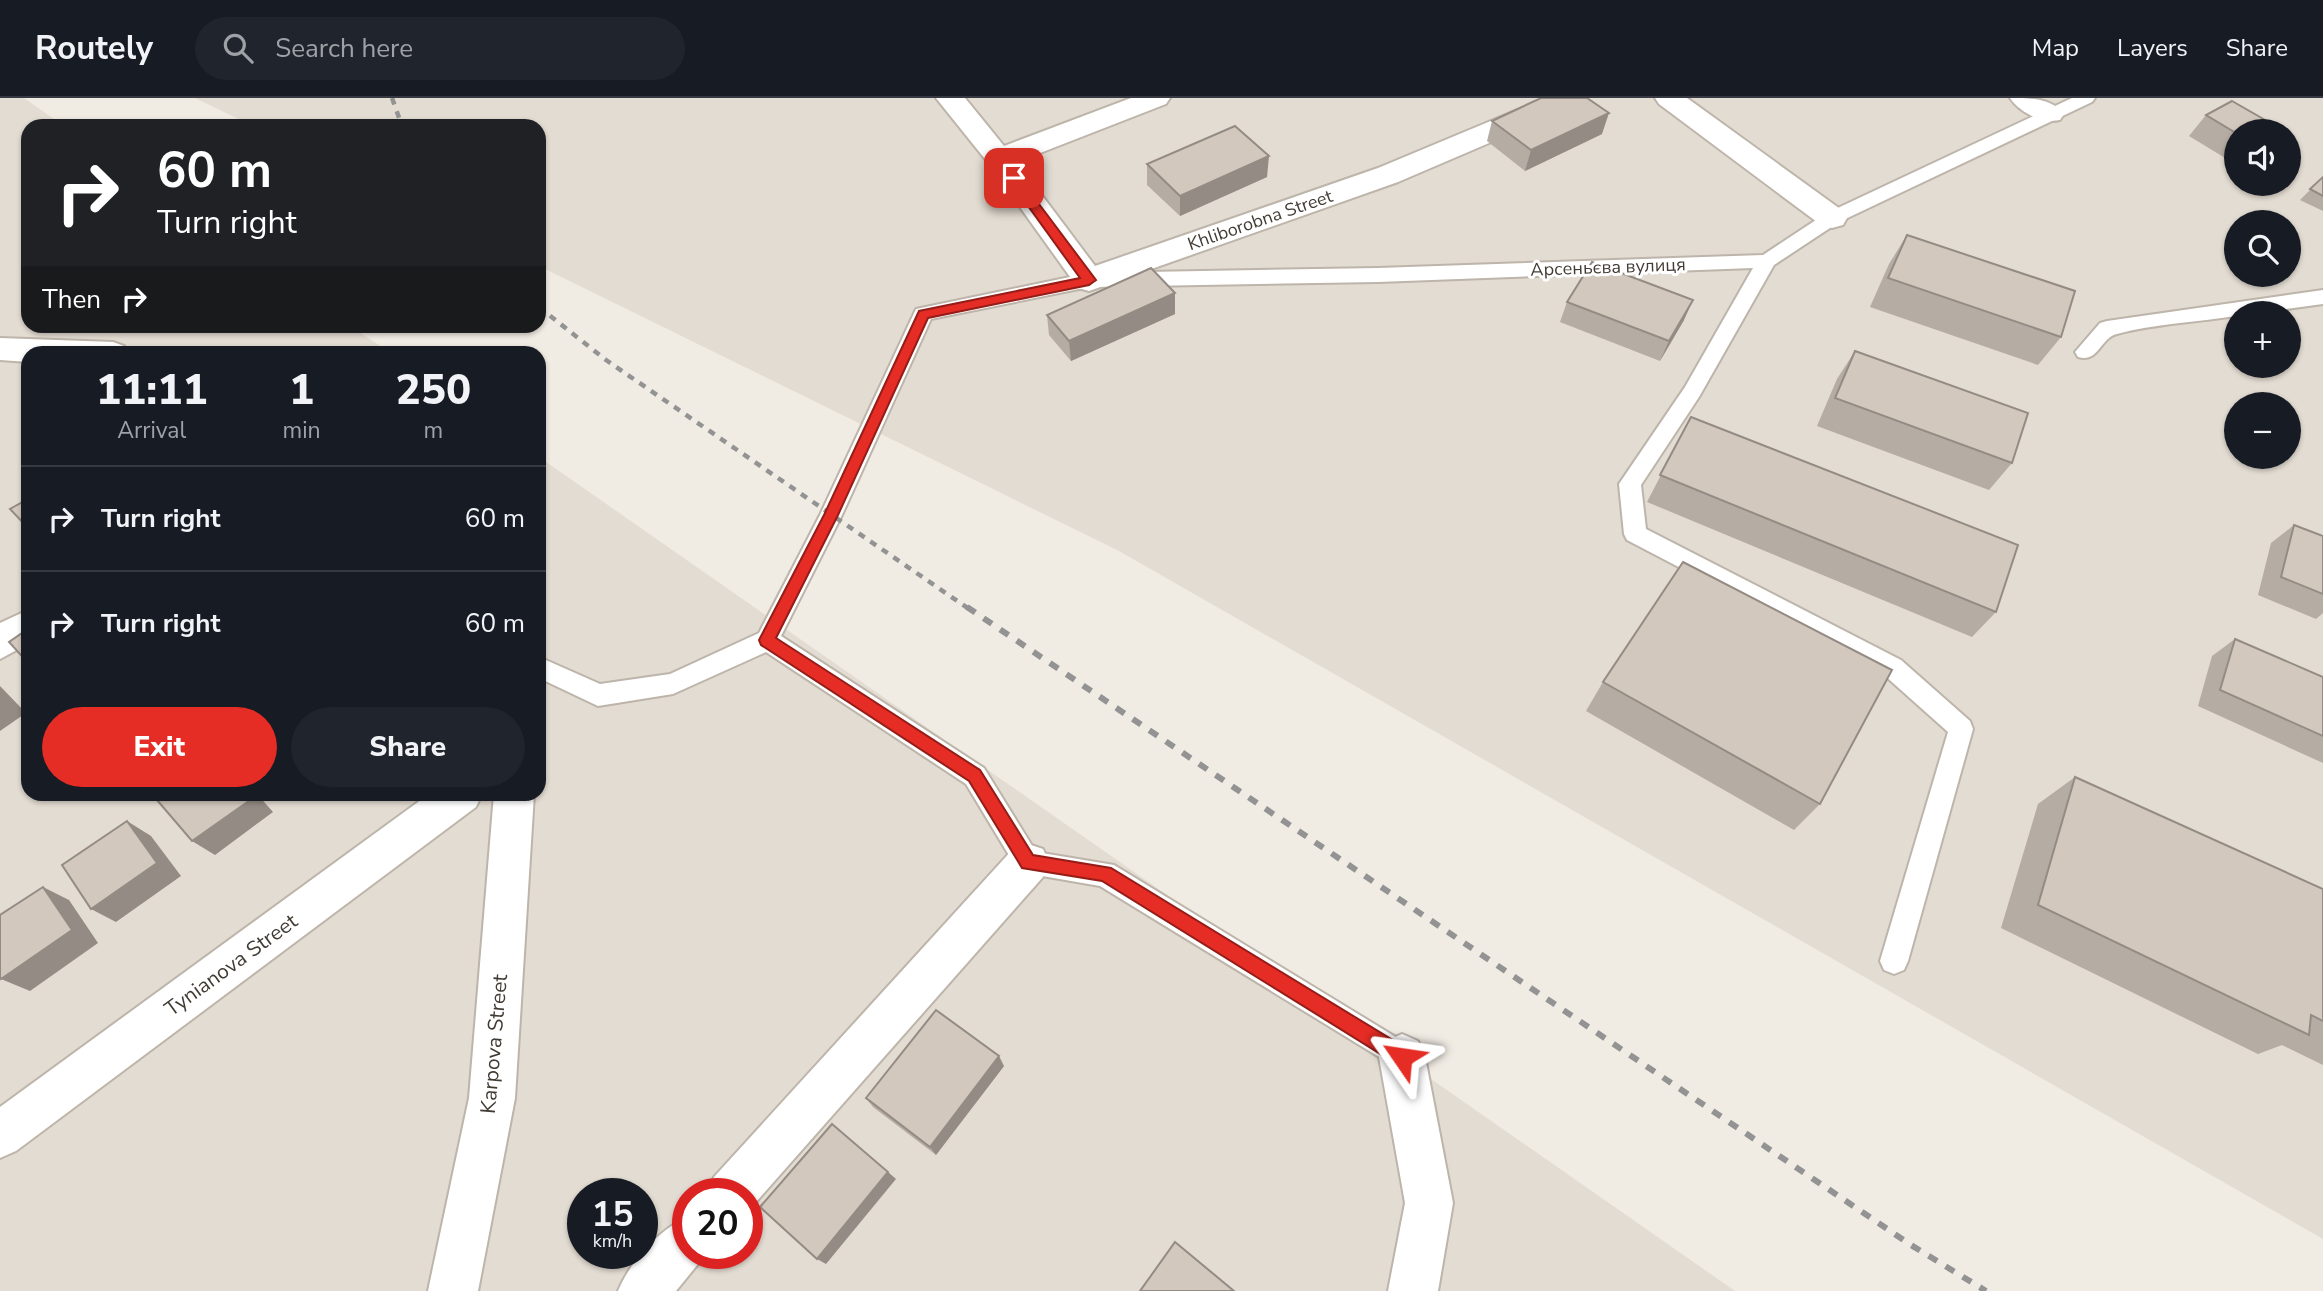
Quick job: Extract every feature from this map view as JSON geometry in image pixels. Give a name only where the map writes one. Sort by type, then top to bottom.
[{"type":"street","points":[[950,98],[999,158],[1089,280]]},
{"type":"street","points":[[999,158],[1156,98]]},
{"type":"street","name":"Khliborobna Street","points":[[1089,280],[1388,175],[1570,98]]},
{"type":"street","points":[[1669,98],[1832,218]]},
{"type":"street","points":[[2024,98],[2050,114]]},
{"type":"street","points":[[0,349],[21,350]]},
{"type":"street","points":[[0,643],[21,630]]},
{"type":"street","name":"Tynianova Street","points":[[0,1135],[453,801]]},
{"type":"street","name":"Karpova Street","points":[[453,1291],[492,1098],[513,801]]},
{"type":"street","points":[[745,1178],[1028,863]]},
{"type":"street","points":[[1402,1057],[1429,1203],[1413,1291]]},
{"type":"street","points":[[643,1291],[672,1259]]},
{"type":"lane","points":[[1894,961],[1961,729],[1892,667],[1635,534],[1630,484],[1692,392],[1766,261],[1832,218],[2086,98]]},
{"type":"lane","name":"Арсеньєва вулиця","points":[[767,640],[831,515],[923,314],[1089,280],[1392,274],[1766,261]]},
{"type":"lane","points":[[2085,352],[2107,328],[2323,297]]},
{"type":"lane","points":[[546,670],[598,695],[673,684],[767,640],[975,776],[1028,863],[1105,874],[1402,1057]]},
{"type":"shaded area","points":[[0,98],[24,98],[54,119],[21,119],[21,333],[361,333],[380,346],[21,346],[21,801],[546,801],[546,462],[1735,1291],[0,1291]]},
{"type":"shaded area","points":[[195,98],[2323,98],[2323,1239],[1119,551],[546,269],[546,119],[238,119]]},
{"type":"building","points":[[1541,98],[1587,98],[1609,113],[1531,150],[1492,121]]},
{"type":"building","points":[[2232,101],[2263,119],[2224,119],[2224,126],[2206,115]]},
{"type":"building","points":[[1235,126],[1269,156],[1180,196],[1147,164]]},
{"type":"building","points":[[2323,177],[2323,196],[2310,189]]},
{"type":"building","points":[[1907,235],[2075,291],[2061,337],[1888,278]]},
{"type":"building","points":[[1592,262],[1693,300],[1669,341],[1567,302]]},
{"type":"building","points":[[1151,268],[1175,293],[1069,341],[1047,315]]},
{"type":"building","points":[[1855,351],[2028,413],[2012,463],[1835,398]]},
{"type":"building","points":[[1691,417],[2018,545],[1996,612],[1660,475]]},
{"type":"building","points":[[21,503],[21,521],[10,509]]},
{"type":"building","points":[[2294,525],[2323,536],[2323,594],[2281,577]]},
{"type":"building","points":[[1683,562],[1892,670],[1820,804],[1603,682]]},
{"type":"building","points":[[21,634],[21,655],[9,642]]},
{"type":"building","points":[[2235,639],[2323,677],[2323,736],[2220,690]]},
{"type":"building","points":[[2075,777],[2323,889],[2323,1021],[2311,1015],[2309,1035],[2038,905]]},
{"type":"building","points":[[158,801],[249,801],[192,841]]},
{"type":"building","points":[[127,821],[157,863],[91,909],[62,865]]},
{"type":"building","points":[[43,887],[72,930],[1,979],[0,915]]},
{"type":"building","points":[[936,1010],[999,1056],[930,1147],[866,1098]]},
{"type":"building","points":[[832,1124],[888,1172],[817,1259],[763,1210],[763,1204]]},
{"type":"building","points":[[1175,1242],[1234,1291],[1140,1291]]},
{"type":"railway","points":[[392,98],[400,119]]},
{"type":"railway","points":[[546,313],[606,360],[969,609]]},
{"type":"railway","points":[[967,607],[1911,1245],[1986,1291]]},
{"type":"route","points":[[1014,178],[1089,280],[923,314],[831,515],[767,640],[975,776],[1028,863],[1105,874],[1402,1057]]}]
